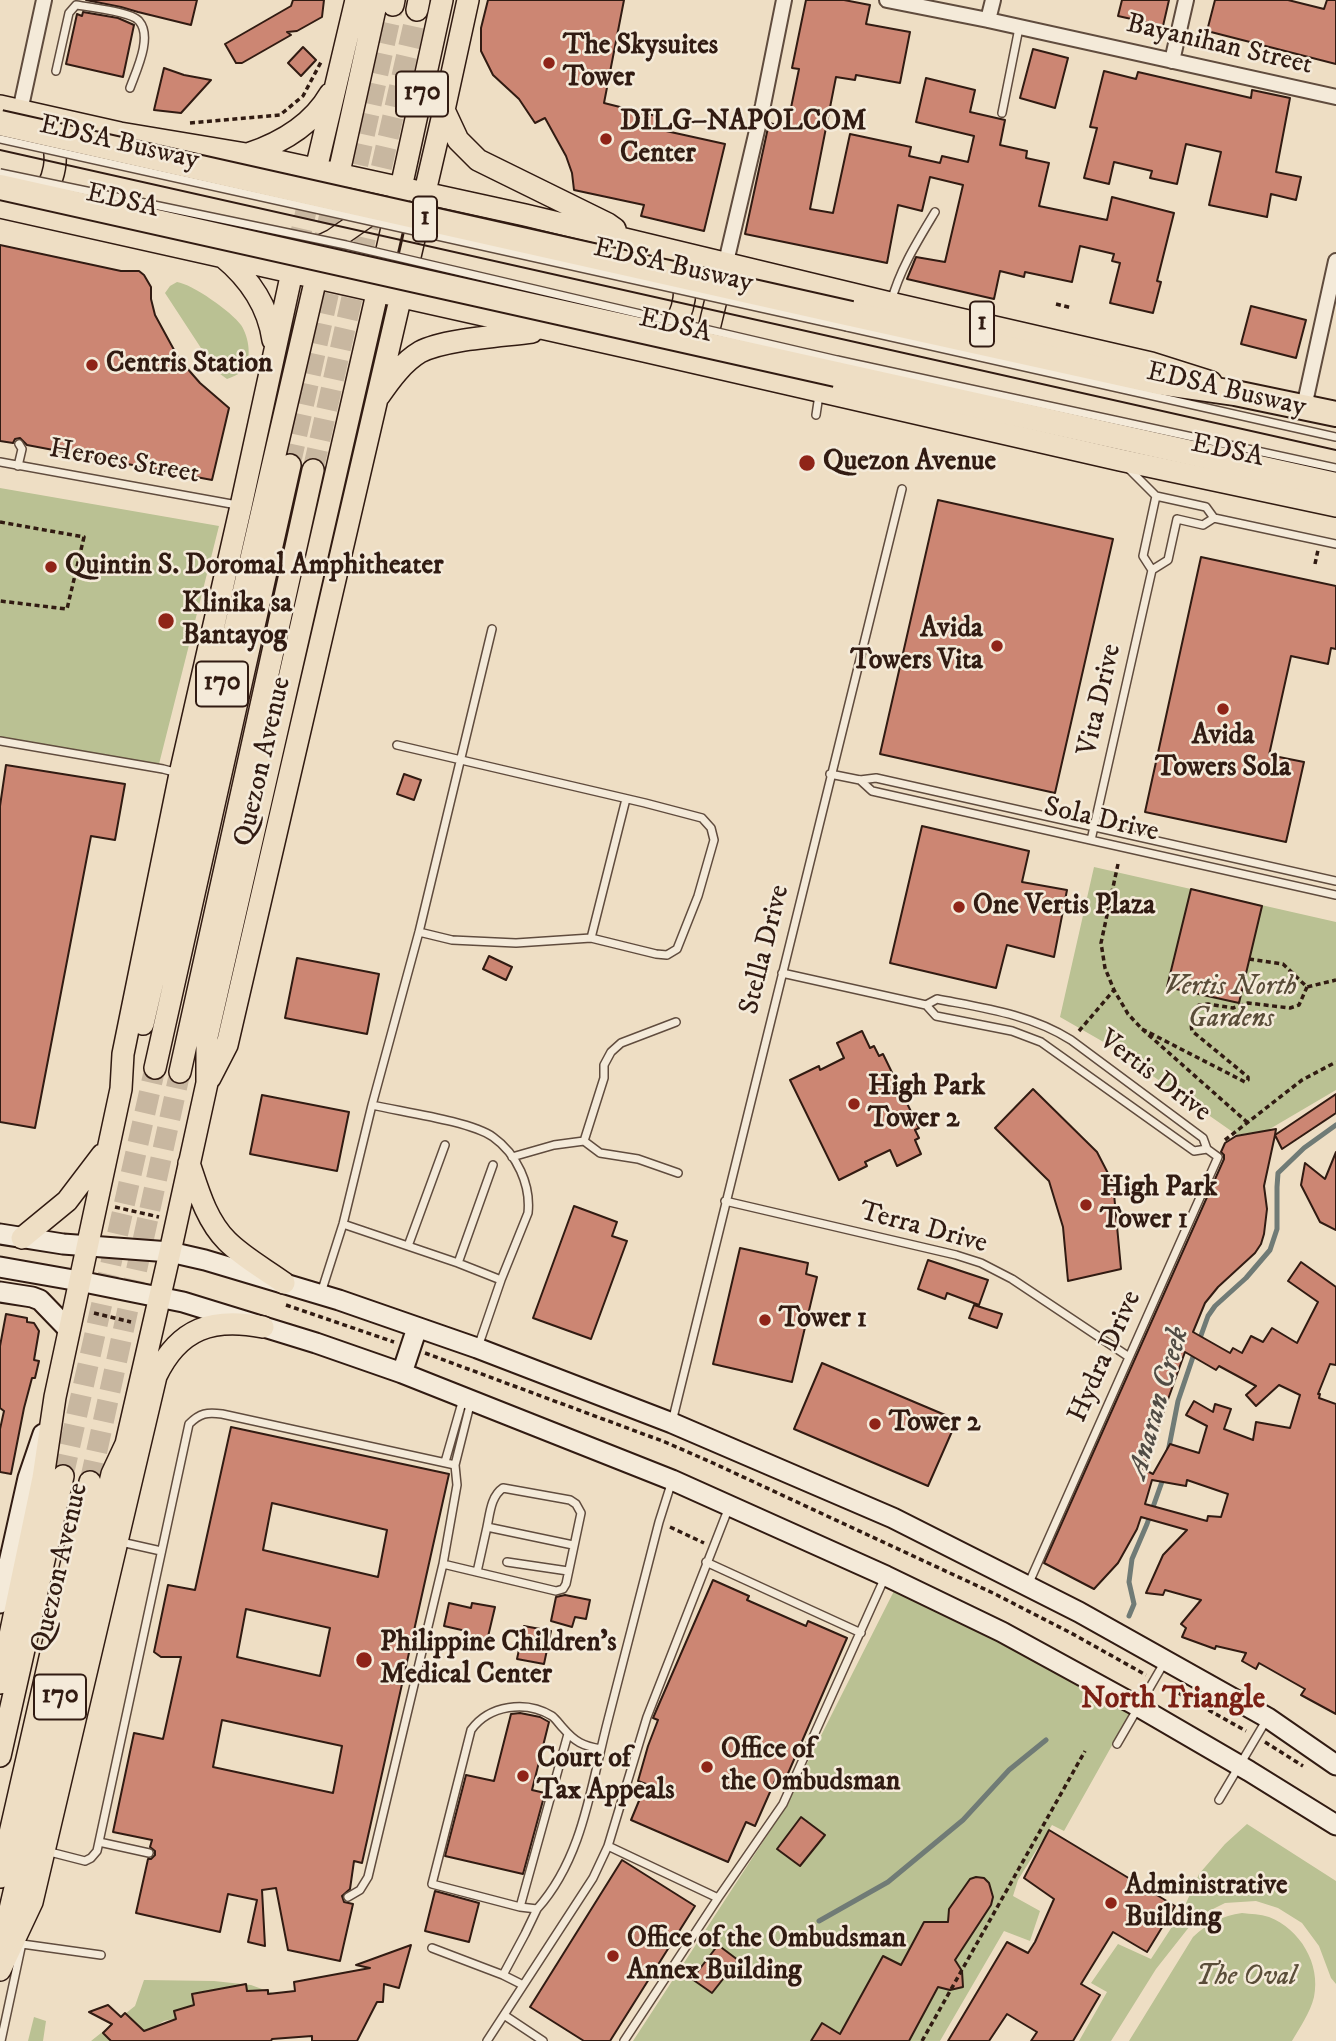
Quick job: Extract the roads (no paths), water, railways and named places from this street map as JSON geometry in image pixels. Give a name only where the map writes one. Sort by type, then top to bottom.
[{"type":"highway","name":"EDSA","points":[[14,114],[849,321],[1336,414]]},
{"type":"highway","name":"EDSA","points":[[0,187],[831,375],[1336,485]]},
{"type":"main road","points":[[314,178],[356,0]]},
{"type":"main road","name":"Quezon Avenue","points":[[0,1952],[112,1474],[126,1444],[170,1252],[207,1083],[207,1037],[400,195],[442,0]]},
{"type":"main road","name":"Quezon Avenue","points":[[207,1083],[227,1045],[468,0]]},
{"type":"main road","name":"170","points":[[337,182],[388,2]]},
{"type":"main road","points":[[246,154],[279,142],[302,126],[326,100],[339,76]]},
{"type":"main road","points":[[444,110],[458,140],[478,160],[608,224],[628,239]]},
{"type":"main road","name":"EDSA","points":[[14,114],[246,154],[314,178],[669,248],[890,303],[1151,363],[1206,380],[1235,393]]},
{"type":"main road","points":[[9,209],[31,207],[40,199],[47,190],[55,168],[54,144],[45,123],[14,114]]},
{"type":"main road","points":[[48,216],[82,210],[294,260],[333,240],[400,195]]},
{"type":"main road","points":[[316,277],[354,231],[400,195]]},
{"type":"main road","name":"EDSA","points":[[9,209],[220,255],[294,260],[316,277],[715,367],[831,375],[1120,460],[1336,506]]},
{"type":"main road","points":[[644,351],[668,334],[682,311],[685,285],[682,271],[669,248]]},
{"type":"main road","points":[[220,255],[257,294],[267,316],[274,348]]},
{"type":"main road","name":"Quezon Avenue","points":[[121,1089],[136,1056],[321,255]]},
{"type":"main road","name":"Quezon Avenue","points":[[0,1682],[43,1478],[55,1397],[121,1089],[123,1054],[180,774],[294,260]]},
{"type":"main road","points":[[715,367],[706,346],[726,262]]},
{"type":"main road","points":[[374,404],[405,364],[425,350],[454,342],[548,330]]},
{"type":"main road","name":"Quezon Avenue","points":[[155,1068],[290,465]]},
{"type":"main road","name":"Quezon Avenue","points":[[180,1072],[313,470]]},
{"type":"main road","points":[[22,1238],[59,1209],[72,1195],[101,1158],[109,1141]]},
{"type":"main road","points":[[189,1161],[208,1213],[221,1234],[280,1292]]},
{"type":"main road","points":[[0,1234],[87,1246],[170,1252],[280,1292],[320,1295],[477,1348],[672,1423],[893,1518],[1027,1586],[1268,1718],[1336,1765]]},
{"type":"main road","points":[[0,1267],[183,1302],[316,1343],[402,1373],[672,1480],[886,1576],[1002,1632],[1139,1707],[1336,1825]]},
{"type":"main road","points":[[0,1292],[40,1300],[69,1331]]},
{"type":"main road","points":[[131,1481],[156,1376],[175,1347],[194,1332],[211,1325],[229,1322],[262,1326]]},
{"type":"main road","points":[[402,1373],[417,1328]]},
{"type":"main road","name":"Quezon Avenue","points":[[0,1602],[29,1478],[55,1397]]},
{"type":"main road","name":"Quezon Avenue","points":[[0,1970],[32,1902],[131,1481],[126,1444]]},
{"type":"main road","name":"Quezon Avenue","points":[[0,1756],[63,1476]]},
{"type":"main road","name":"Quezon Avenue","points":[[0,1877],[90,1482]]},
{"type":"street","points":[[14,114],[44,0]]},
{"type":"street","points":[[726,262],[785,0]]},
{"type":"street","name":"Bayanihan Street","points":[[887,0],[1336,97]]},
{"type":"street","points":[[988,20],[993,0]]},
{"type":"street","points":[[1172,61],[1186,0]]},
{"type":"street","points":[[1304,407],[1336,261]]},
{"type":"lane","points":[[56,71],[69,13],[76,5],[130,16],[139,20],[145,34],[143,51],[130,88]]},
{"type":"lane","points":[[1002,113],[1019,28]]},
{"type":"lane","name":"EDSA Busway","points":[[0,139],[849,321],[1336,437]]},
{"type":"lane","name":"EDSA Busway","points":[[0,173],[346,245],[831,375],[1336,468]]},
{"type":"lane","points":[[890,303],[907,257],[934,212]]},
{"type":"lane","points":[[816,415],[831,375]]},
{"type":"lane","points":[[18,466],[22,449],[19,444]]},
{"type":"lane","points":[[1120,460],[1156,496],[1206,507],[1214,519],[1336,544]]},
{"type":"lane","name":"Heroes Street","points":[[0,462],[241,506]]},
{"type":"lane","name":"Stella Drive","points":[[672,1423],[902,489]]},
{"type":"lane","name":"Vita Drive","points":[[1152,570],[1143,556],[1156,496]]},
{"type":"lane","name":"Vita Drive","points":[[1091,840],[1152,570],[1168,559],[1177,519],[1203,525],[1214,519]]},
{"type":"lane","points":[[320,1295],[343,1224],[419,932],[492,629]]},
{"type":"lane","points":[[0,741],[180,774]]},
{"type":"lane","points":[[397,745],[702,818],[711,828],[714,840],[698,896],[677,949],[667,955],[591,937],[516,943],[452,940],[419,932]]},
{"type":"lane","name":"Sola Drive","points":[[830,774],[860,780],[876,778],[1336,881]]},
{"type":"lane","name":"Sola Drive","points":[[860,780],[872,791],[1336,895]]},
{"type":"lane","points":[[591,937],[626,799]]},
{"type":"lane","name":"Vertis Drive","points":[[782,973],[926,1005],[936,1016],[1012,1031],[1041,1042],[1194,1151],[1207,1149],[1203,1138],[1071,1040],[1044,1024],[1002,1012],[937,999],[926,1005]]},
{"type":"lane","points":[[584,1141],[604,1078],[604,1065],[611,1052],[621,1043],[676,1022]]},
{"type":"lane","points":[[372,1105],[476,1129],[493,1137],[512,1157],[524,1180],[529,1202],[528,1213],[477,1348]]},
{"type":"lane","points":[[512,1157],[554,1145],[584,1141],[600,1153],[638,1159],[678,1173]]},
{"type":"lane","points":[[408,1246],[446,1145]]},
{"type":"lane","name":"Hydra Drive","points":[[1027,1586],[1218,1157],[1207,1149]]},
{"type":"lane","points":[[458,1263],[493,1165]]},
{"type":"lane","name":"Terra Drive","points":[[725,1201],[981,1263],[1019,1283],[1129,1357]]},
{"type":"lane","points":[[343,1224],[501,1280]]},
{"type":"lane","points":[[445,1462],[467,1400]]},
{"type":"lane","points":[[348,1897],[360,1890],[368,1877],[443,1564],[457,1485],[455,1465],[467,1400]]},
{"type":"lane","points":[[44,1851],[85,1861],[96,1851],[189,1424],[197,1415],[208,1412],[455,1465]]},
{"type":"lane","points":[[503,1975],[537,1909],[551,1893],[569,1863],[587,1808],[672,1480]]},
{"type":"lane","points":[[443,1564],[556,1591],[563,1589],[581,1513],[576,1504],[570,1500],[503,1488],[498,1491],[477,1572]]},
{"type":"lane","points":[[487,2041],[593,1878],[608,1846],[647,1717],[729,1506]]},
{"type":"lane","points":[[487,1527],[573,1545]]},
{"type":"lane","points":[[117,1542],[162,1551]]},
{"type":"lane","points":[[507,1562],[568,1571]]},
{"type":"lane","points":[[706,1562],[861,1633]]},
{"type":"lane","points":[[624,2041],[782,1804],[886,1576]]},
{"type":"lane","points":[[1117,1744],[1165,1660]]},
{"type":"lane","points":[[537,1909],[520,1907],[431,1883],[471,1730],[490,1714],[517,1706],[527,1707],[552,1717],[576,1742],[601,1749]]},
{"type":"lane","points":[[1219,1800],[1268,1718]]},
{"type":"lane","points":[[520,1907],[568,1734]]},
{"type":"lane","points":[[99,1842],[149,1853]]},
{"type":"lane","points":[[608,1846],[718,1898]]},
{"type":"lane","name":"Quezon Avenue","points":[[1,2041],[32,1902]]},
{"type":"lane","points":[[22,1944],[101,1955]]},
{"type":"lane","points":[[432,1948],[523,1985]]},
{"type":"lane","points":[[504,2015],[543,2041]]},
{"type":"waterway","name":"Anaran Creek","points":[[1199,1341],[1208,1316],[1215,1306],[1246,1278],[1270,1250],[1277,1229],[1278,1173],[1304,1148],[1336,1125]]},
{"type":"waterway","name":"Anaran Creek","points":[[1168,1452],[1178,1401],[1195,1351]]},
{"type":"waterway","name":"Anaran Creek","points":[[1129,1616],[1134,1604],[1129,1582],[1132,1559],[1164,1476]]},
{"type":"waterway","name":"Anaran Creek","points":[[819,1921],[888,1882],[963,1820],[1009,1770],[1046,1740]]},
{"type":"tunnel","points":[[351,195],[393,5]]},
{"type":"tunnel","points":[[313,470],[417,10]]},
{"type":"tunnel","points":[[297,249],[312,186]]},
{"type":"tunnel","points":[[321,255],[335,191]]},
{"type":"tunnel","points":[[290,465],[335,264]]},
{"type":"tunnel","points":[[63,1476],[155,1068]]},
{"type":"tunnel","points":[[90,1482],[180,1072]]},
{"type":"tram line","points":[[0,150],[1336,450]]},
{"type":"place","name":"The Skysuites Tower","points":[[549,63]]},
{"type":"place","name":"DILG–NAPOLCOM Center","points":[[606,139]]},
{"type":"place","name":"Centris Station","points":[[92,365]]},
{"type":"place","name":"Quezon Avenue","points":[[807,463]]},
{"type":"place","name":"Quintin S. Doromal Amphitheater","points":[[51,567]]},
{"type":"place","name":"Klinika sa Bantayog","points":[[166,621]]},
{"type":"place","name":"Avida Towers Vita","points":[[997,646]]},
{"type":"place","name":"Avida Towers Sola","points":[[1223,709]]},
{"type":"place","name":"One Vertis Plaza","points":[[959,907]]},
{"type":"place","name":"High Park Tower 2","points":[[854,1104]]},
{"type":"place","name":"High Park Tower 1","points":[[1086,1205]]},
{"type":"place","name":"Tower 1","points":[[765,1320]]},
{"type":"place","name":"Tower 2","points":[[875,1424]]},
{"type":"place","name":"Philippine Children's Medical Center","points":[[364,1660]]},
{"type":"place","name":"Office of the Ombudsman","points":[[707,1767]]},
{"type":"place","name":"Court of Tax Appeals","points":[[523,1776]]},
{"type":"place","name":"Administrative Building","points":[[1111,1903]]},
{"type":"place","name":"Office of the Ombudsman Annex Building","points":[[613,1956]]},
{"type":"district","name":"North Triangle","points":[[1173,1701]]},
{"type":"park label","name":"Vertis North Gardens","points":[[1231,1004]]},
{"type":"park label","name":"The Oval","points":[[1246,1978]]}]
